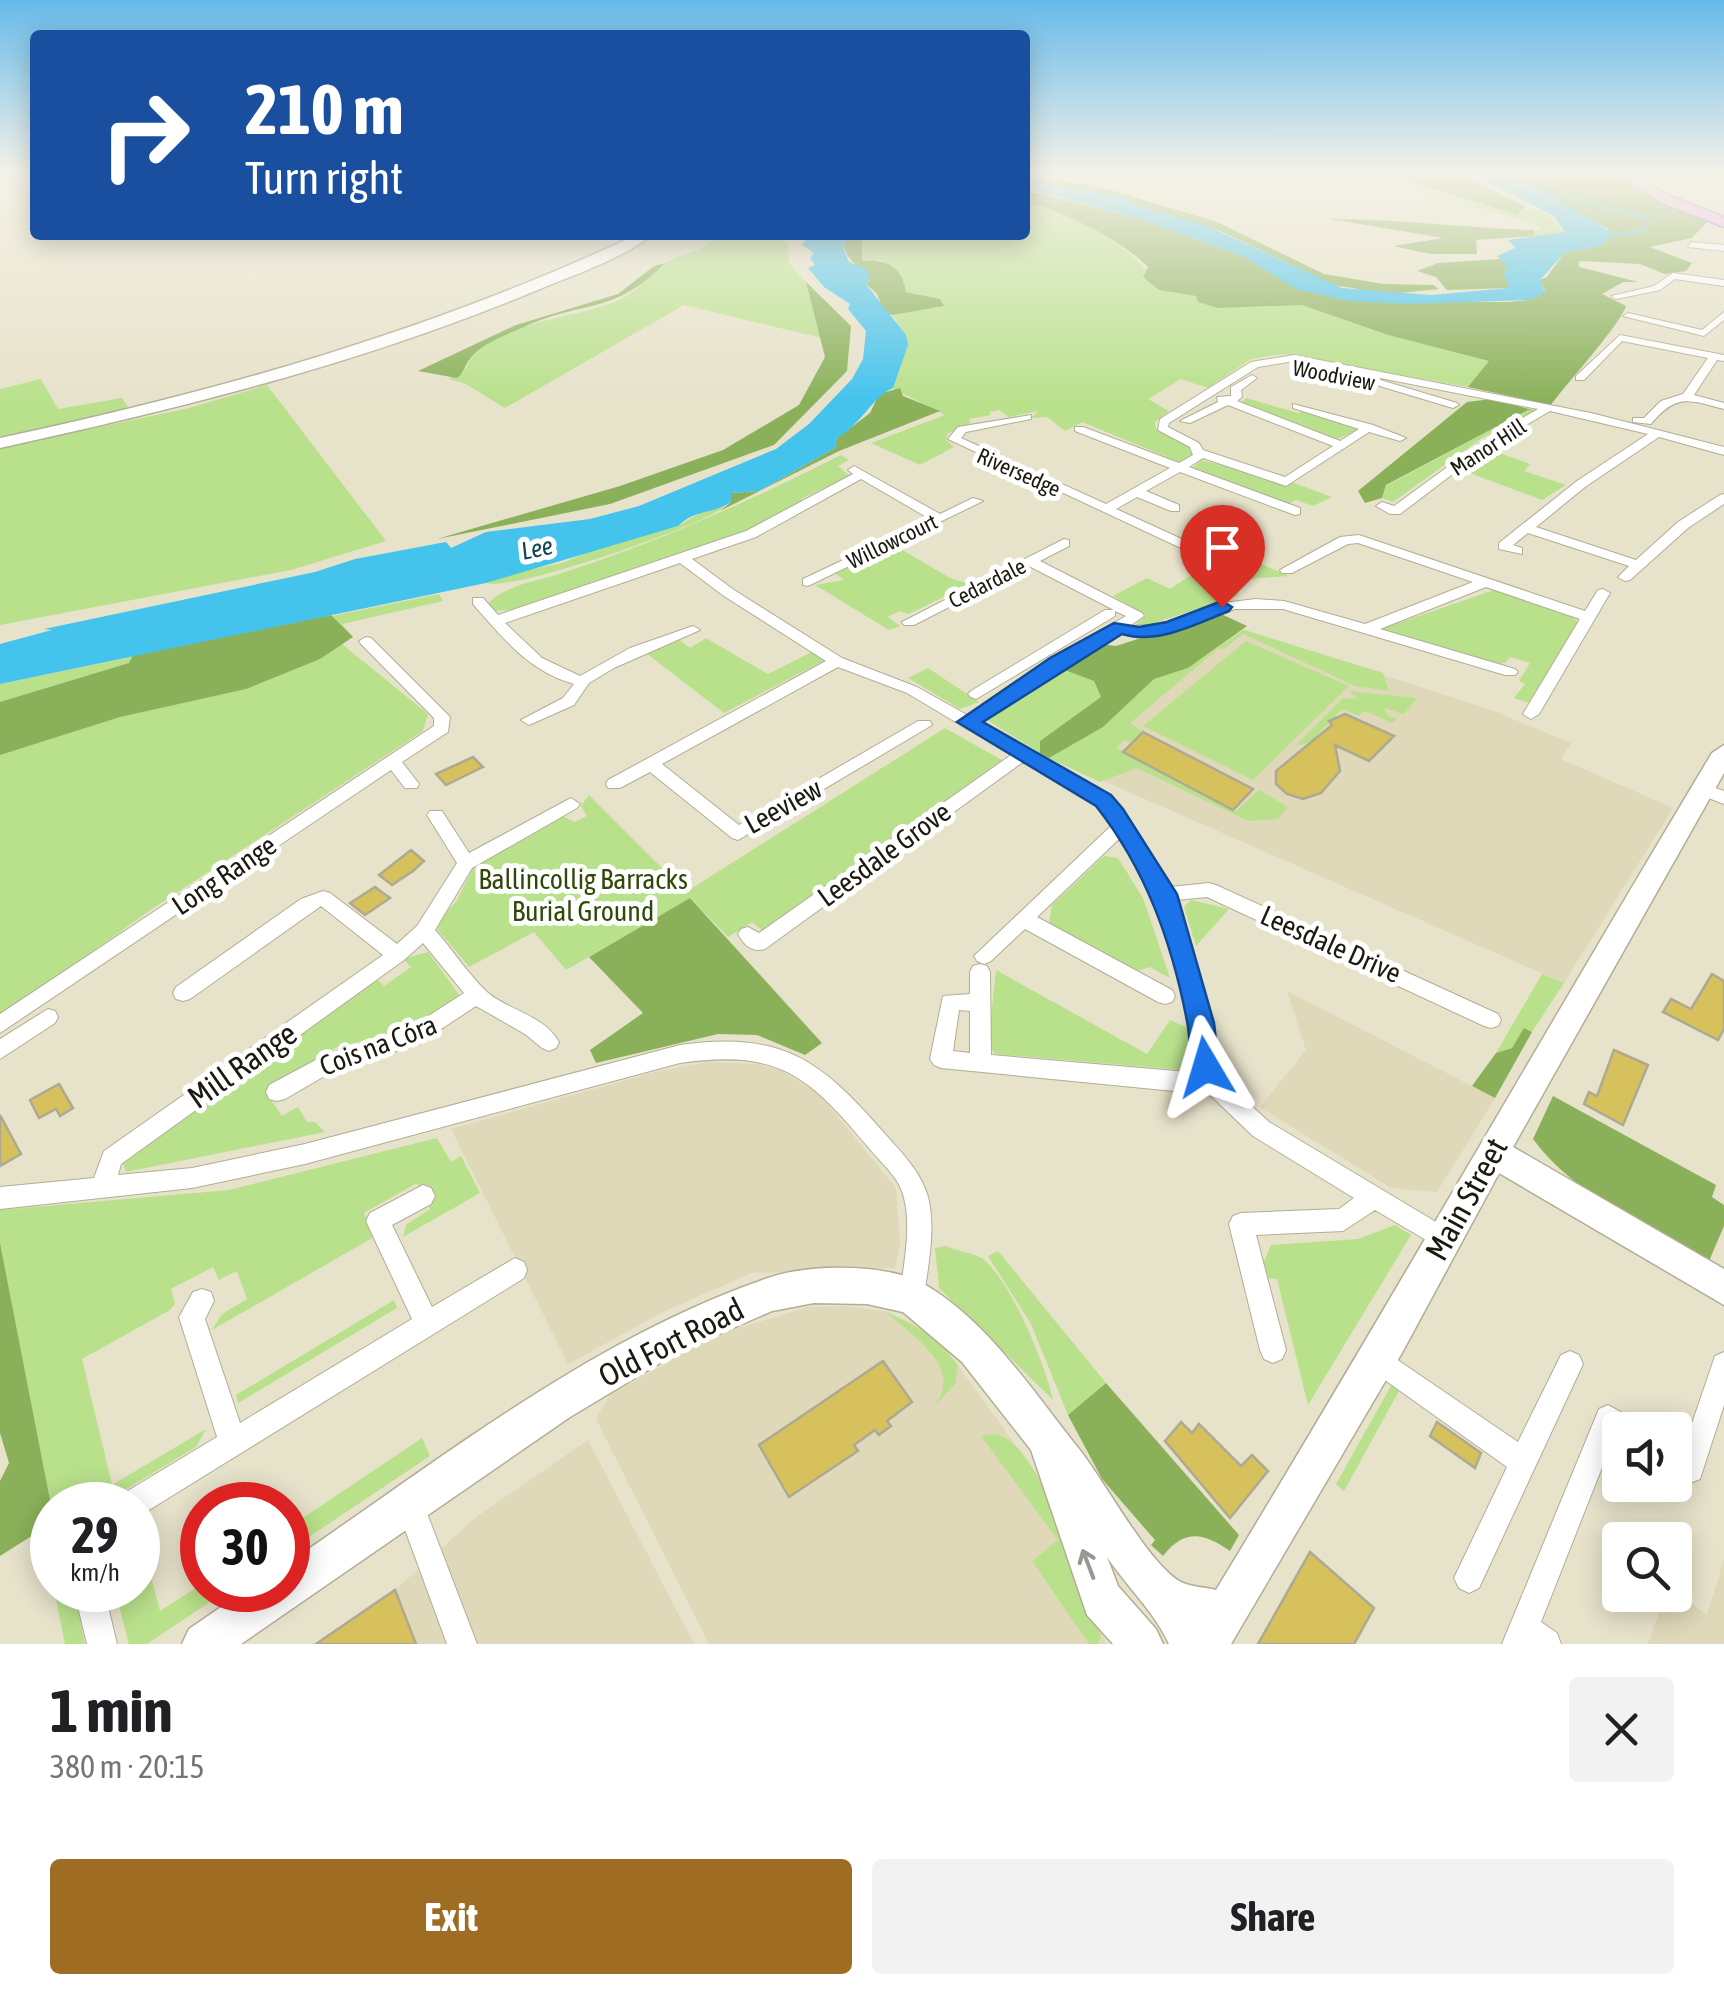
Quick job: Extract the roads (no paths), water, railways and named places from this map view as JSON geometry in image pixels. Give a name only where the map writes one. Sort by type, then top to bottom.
[{"type":"main road","points":[[0,444],[240,388],[363,352],[459,318],[617,248]]},
{"type":"main road","name":"Main Street","points":[[1217,1628],[1377,1359],[1492,1152],[1714,794],[1724,754]]},
{"type":"main road","points":[[1492,1152],[1724,1288]]},
{"type":"main road","name":"Old Fort Road","points":[[310,1571],[586,1386],[667,1338],[749,1300],[814,1286],[868,1287],[912,1297],[975,1349],[1046,1444]]},
{"type":"main road","points":[[1046,1444],[1078,1479],[1147,1580],[1172,1602],[1217,1628]]},
{"type":"main road","points":[[1046,1444],[1102,1600],[1141,1644]]},
{"type":"main road","points":[[1172,1602],[1192,1644]]},
{"type":"main road","name":"Old Fort Road","points":[[204,1644],[250,1612]]},
{"type":"street","points":[[1616,296],[1657,288],[1672,276],[1724,283]]},
{"type":"street","points":[[1628,316],[1704,333],[1724,315]]},
{"type":"street","points":[[1580,378],[1620,338],[1719,357],[1688,395]]},
{"type":"street","points":[[1105,510],[1200,452],[1161,424],[1255,364],[1294,358],[1549,407]]},
{"type":"street","name":"Woodview","points":[[1230,403],[1237,397],[1238,386],[1273,367],[1294,364],[1341,372],[1453,404]]},
{"type":"street","points":[[1206,394],[1341,445]]},
{"type":"street","points":[[1636,420],[1647,422],[1663,401],[1688,395],[1724,406]]},
{"type":"street","points":[[1186,421],[1230,403]]},
{"type":"street","name":"Woodview","points":[[1298,406],[1400,438]]},
{"type":"street","name":"Manor Hill","points":[[1382,506],[1395,510],[1493,439],[1549,407],[1724,451]]},
{"type":"street","name":"Riversedge","points":[[1027,417],[999,417],[962,429],[954,439],[1105,510]]},
{"type":"street","name":"Woodview","points":[[1200,452],[1286,482],[1369,428]]},
{"type":"street","points":[[1078,429],[1294,512]]},
{"type":"street","points":[[1517,550],[1504,546],[1581,484],[1658,433]]},
{"type":"street","points":[[496,622],[751,534],[856,471],[938,518]]},
{"type":"street","points":[[1137,492],[1172,510],[1190,499]]},
{"type":"street","points":[[1625,577],[1682,525],[1724,498]]},
{"type":"street","name":"Willowcourt","points":[[808,582],[977,501]]},
{"type":"street","points":[[1105,510],[1223,563],[1209,572]]},
{"type":"street","points":[[1526,528],[1639,565]]},
{"type":"street","points":[[1287,570],[1344,540],[1359,539],[1589,617]]},
{"type":"street","name":"Cedardale","points":[[909,622],[1064,543]]},
{"type":"street","points":[[684,559],[728,593],[837,661],[912,690],[1104,801],[1165,894],[1201,1023],[1211,1082],[1261,1129],[1443,1239]]},
{"type":"street","points":[[976,694],[1137,616],[1030,561]]},
{"type":"street","points":[[1369,628],[1485,582]]},
{"type":"street","points":[[1531,714],[1603,593]]},
{"type":"street","points":[[478,601],[538,664],[560,678],[582,681],[642,646],[693,630]]},
{"type":"street","points":[[1120,627],[1138,633],[1171,627],[1248,602],[1284,605],[1510,672]]},
{"type":"street","points":[[968,722],[1110,613]]},
{"type":"street","name":"Long Range","points":[[0,1025],[392,762],[445,722],[366,641]]},
{"type":"street","points":[[614,784],[837,661]]},
{"type":"street","points":[[530,720],[567,704],[580,690],[582,681]]},
{"type":"street","name":"Leeview","points":[[651,764],[738,834],[924,725]]},
{"type":"street","name":"Leesdale Grove","points":[[748,934],[758,944],[1022,755]]},
{"type":"street","points":[[392,762],[411,784]]},
{"type":"street","name":"Mill Range","points":[[102,1188],[112,1158],[397,955],[424,930],[466,863],[572,804]]},
{"type":"street","points":[[436,815],[466,863]]},
{"type":"street","points":[[981,1062],[982,964],[1120,828]]},
{"type":"street","name":"Leesdale Drive","points":[[1165,894],[1210,890],[1491,1020]]},
{"type":"street","points":[[183,993],[308,904],[323,898],[397,955]]},
{"type":"street","points":[[1024,919],[1165,996]]},
{"type":"street","points":[[424,930],[456,964],[478,996],[492,1007],[533,1024],[549,1042]]},
{"type":"street","name":"Cois na Córa","points":[[277,1092],[334,1060],[410,1039],[478,996]]},
{"type":"street","points":[[981,1003],[950,1002],[942,1058],[1174,1082],[1211,1082]]},
{"type":"street","points":[[0,1050],[48,1016]]},
{"type":"street","points":[[0,1198],[192,1178],[305,1154],[680,1054],[720,1048],[751,1049],[785,1058],[820,1077],[910,1181],[918,1210],[912,1297]]},
{"type":"street","points":[[423,1196],[378,1222],[426,1322]]},
{"type":"street","points":[[1273,1350],[1241,1224],[1343,1220],[1373,1198]]},
{"type":"street","points":[[160,1487],[515,1270]]},
{"type":"street","points":[[202,1301],[192,1317],[232,1441]]},
{"type":"street","points":[[1377,1359],[1524,1462]]},
{"type":"street","points":[[1470,1578],[1570,1364]]},
{"type":"street","points":[[1692,1463],[1724,1365]]},
{"type":"street","points":[[1529,1638],[1602,1435]]},
{"type":"street","points":[[410,1504],[462,1644]]},
{"type":"street","points":[[94,1612],[102,1644]]},
{"type":"water","name":"Lee","points":[[806,248],[843,248],[849,262],[866,269],[870,280],[865,283],[906,335],[908,345],[893,388],[837,438],[835,448],[759,491],[731,493],[731,502],[678,526],[486,583],[0,684],[0,644],[52,630],[44,629],[315,572],[355,559],[446,542],[451,548],[486,532],[590,519],[639,506],[776,449],[809,424],[852,379],[863,359],[866,331],[848,309],[850,304],[824,287],[808,268],[815,265],[810,258],[814,253]]},
{"type":"water","points":[[1219,248],[1254,248],[1342,288],[1431,295],[1509,288],[1503,270],[1509,269],[1497,256],[1515,248],[1589,248],[1564,253],[1540,280],[1545,293],[1528,300],[1411,304],[1349,301],[1296,289],[1244,257]]},
{"type":"park label","name":"Ballincollig Barracks Burial Ground","points":[[583,895]]}]
